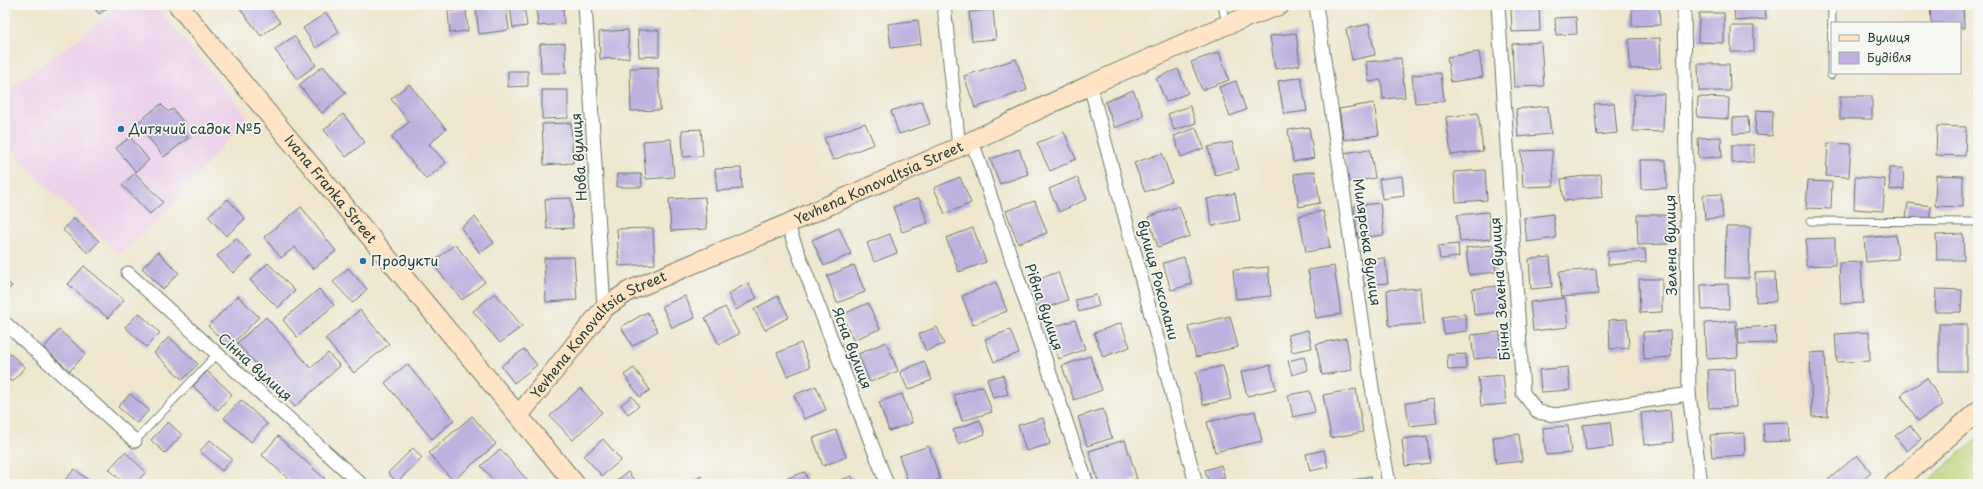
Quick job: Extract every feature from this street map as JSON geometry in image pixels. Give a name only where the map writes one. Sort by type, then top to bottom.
[{"type":"street","name":"Ivana Franka Street","points":[[178,5],[575,484]]},
{"type":"street","name":"Нова вулиця","points":[[585,5],[604,308]]},
{"type":"street","name":"Рівна вулиця","points":[[944,5],[965,144],[1087,484]]},
{"type":"street","name":"Yevhena Konovaltsia Street","points":[[519,415],[604,308],[629,291],[787,224],[1226,24],[1280,5]]},
{"type":"street","name":"Милярська вулиця","points":[[1316,5],[1373,394],[1389,484]]},
{"type":"street","name":"Бічна Зелена вулиця","points":[[1498,5],[1523,393],[1538,412],[1555,415],[1690,394]]},
{"type":"street","name":"Зелена вулиця","points":[[1684,5],[1690,394],[1701,484]]},
{"type":"street","name":"вулиця Роксолани","points":[[1090,85],[1196,484]]},
{"type":"street","name":"Ясна вулиця","points":[[787,224],[887,484]]},
{"type":"street","name":"Сінна вулиця","points":[[128,273],[362,484]]},
{"type":"street","points":[[5,322],[135,441]]},
{"type":"street","points":[[1894,484],[1978,411]]},
{"type":"lane","points":[[1222,5],[1226,24]]},
{"type":"lane","points":[[1832,5],[1832,22]]},
{"type":"lane","points":[[1811,221],[1978,222]]},
{"type":"lane","points":[[135,441],[217,354]]},
{"type":"shaded area","name":"Дитячий садок №5","points":[[119,5],[155,5],[248,117],[156,223],[119,254],[30,171],[5,141],[5,91],[77,40]]},
{"type":"green space","points":[[1978,438],[1978,484],[1924,484]]},
{"type":"building","points":[[92,5],[111,5],[99,14]]},
{"type":"building","points":[[237,5],[267,5],[280,22],[261,36]]},
{"type":"building","points":[[524,5],[527,26],[513,28],[510,7]]},
{"type":"building","points":[[536,5],[563,5],[564,24],[538,26]]},
{"type":"building","points":[[692,5],[713,5],[713,8],[692,9]]},
{"type":"building","points":[[1511,5],[1539,5],[1540,31],[1512,32]]},
{"type":"building","points":[[1632,5],[1659,5],[1660,25],[1632,26]]},
{"type":"building","points":[[1734,5],[1765,5],[1766,19],[1735,21]]},
{"type":"building","points":[[1930,5],[1963,5],[1964,28],[1961,28],[1961,22],[1931,22]]},
{"type":"building","points":[[506,6],[509,30],[479,34],[476,10]]},
{"type":"building","points":[[466,9],[468,31],[450,33],[448,11]]},
{"type":"building","points":[[993,10],[996,39],[972,41],[969,12]]},
{"type":"building","points":[[326,13],[339,32],[316,48],[303,28]]},
{"type":"building","points":[[1699,13],[1724,13],[1724,43],[1698,42]]},
{"type":"building","points":[[1576,17],[1577,34],[1556,35],[1555,18]]},
{"type":"building","points":[[918,20],[921,44],[891,48],[888,24]]},
{"type":"building","points":[[1369,24],[1375,55],[1352,60],[1346,29]]},
{"type":"building","points":[[1731,26],[1754,26],[1754,52],[1731,52]]},
{"type":"building","points":[[628,30],[629,58],[600,59],[599,32]]},
{"type":"building","points":[[638,30],[659,30],[659,56],[639,57]]},
{"type":"building","points":[[1296,33],[1300,65],[1275,69],[1270,36]]},
{"type":"building","points":[[294,36],[316,65],[297,79],[275,50]]},
{"type":"building","points":[[1660,38],[1661,68],[1630,69],[1629,39]]},
{"type":"building","points":[[1541,42],[1544,86],[1514,87],[1512,44]]},
{"type":"building","points":[[565,43],[566,73],[541,73],[540,44]]},
{"type":"building","points":[[1219,52],[1229,80],[1202,90],[1191,62]]},
{"type":"building","points":[[1479,52],[1483,77],[1451,82],[1447,57]]},
{"type":"building","points":[[1401,58],[1405,97],[1383,99],[1381,80],[1369,82],[1366,62]]},
{"type":"building","points":[[1016,59],[1027,90],[975,108],[964,76]]},
{"type":"building","points":[[1698,64],[1729,64],[1730,91],[1699,91]]},
{"type":"building","points":[[323,66],[346,93],[322,113],[299,85]]},
{"type":"building","points":[[658,67],[660,110],[631,111],[630,68]]},
{"type":"building","points":[[1178,69],[1188,93],[1166,102],[1156,78]]},
{"type":"building","points":[[508,71],[528,71],[528,86],[508,87]]},
{"type":"building","points":[[1441,73],[1444,101],[1415,103],[1412,75]]},
{"type":"building","points":[[1301,77],[1307,111],[1284,114],[1278,81]]},
{"type":"building","points":[[1236,81],[1246,110],[1230,116],[1219,87]]},
{"type":"building","points":[[409,84],[446,129],[429,144],[446,163],[426,179],[391,137],[409,122],[391,99]]},
{"type":"building","points":[[542,90],[568,90],[568,118],[542,119]]},
{"type":"building","points":[[1133,90],[1144,116],[1115,128],[1105,102]]},
{"type":"building","points":[[1634,94],[1664,94],[1663,132],[1633,131]]},
{"type":"building","points":[[1840,96],[1872,96],[1872,119],[1840,119]]},
{"type":"building","points":[[1698,97],[1729,98],[1728,119],[1697,117]]},
{"type":"building","points":[[922,101],[930,124],[899,134],[891,111]]},
{"type":"building","points":[[1374,103],[1379,135],[1344,140],[1339,109]]},
{"type":"building","points":[[1614,103],[1617,133],[1597,135],[1594,104]]},
{"type":"building","points":[[161,104],[168,112],[173,109],[183,122],[179,126],[188,138],[164,157],[137,123]]},
{"type":"building","points":[[1190,106],[1196,123],[1174,130],[1168,114]]},
{"type":"building","points":[[1548,106],[1551,134],[1518,137],[1516,109]]},
{"type":"building","points":[[1756,110],[1773,111],[1772,136],[1755,135]]},
{"type":"building","points":[[1478,113],[1483,151],[1451,155],[1446,117]]},
{"type":"building","points":[[343,114],[365,142],[346,157],[324,130]]},
{"type":"building","points":[[1748,117],[1749,133],[1733,134],[1733,118]]},
{"type":"building","points":[[571,123],[573,163],[544,165],[542,124]]},
{"type":"building","points":[[865,123],[874,144],[833,160],[824,138]]},
{"type":"building","points":[[1937,126],[1966,127],[1965,156],[1936,155]]},
{"type":"building","points":[[1309,127],[1314,158],[1293,162],[1288,130]]},
{"type":"building","points":[[1196,128],[1204,148],[1181,157],[1174,136]]},
{"type":"building","points":[[701,129],[703,156],[683,157],[682,130]]},
{"type":"building","points":[[1064,132],[1076,159],[1050,171],[1037,143]]},
{"type":"building","points":[[130,137],[149,160],[136,172],[116,148]]},
{"type":"building","points":[[1721,137],[1722,157],[1699,158],[1698,138]]},
{"type":"building","points":[[671,139],[674,177],[646,179],[643,141]]},
{"type":"building","points":[[1232,142],[1239,169],[1215,175],[1208,147]]},
{"type":"building","points":[[1828,143],[1851,144],[1849,177],[1826,176]]},
{"type":"building","points":[[1732,145],[1754,145],[1754,162],[1732,163]]},
{"type":"building","points":[[1019,149],[1028,174],[1000,184],[990,159]]},
{"type":"building","points":[[1370,149],[1375,178],[1349,182],[1344,153]]},
{"type":"building","points":[[1552,150],[1554,186],[1523,187],[1521,151]]},
{"type":"building","points":[[1162,153],[1172,182],[1145,192],[1134,163]]},
{"type":"building","points":[[1640,160],[1666,160],[1667,188],[1641,189]]},
{"type":"building","points":[[741,168],[742,189],[717,191],[715,169]]},
{"type":"building","points":[[1889,168],[1903,168],[1904,189],[1890,190]]},
{"type":"building","points":[[1485,170],[1487,200],[1456,202],[1454,172]]},
{"type":"building","points":[[1315,171],[1320,203],[1299,207],[1294,174]]},
{"type":"building","points":[[135,173],[163,202],[150,214],[122,185]]},
{"type":"building","points":[[617,174],[641,174],[642,187],[617,187]]},
{"type":"building","points":[[1601,174],[1603,197],[1564,201],[1561,179]]},
{"type":"building","points":[[1936,175],[1963,176],[1963,207],[1935,206]]},
{"type":"building","points":[[1402,176],[1404,196],[1382,199],[1379,179]]},
{"type":"building","points":[[960,177],[971,203],[945,214],[934,188]]},
{"type":"building","points":[[1077,177],[1087,199],[1059,212],[1049,189]]},
{"type":"building","points":[[1855,177],[1885,179],[1883,211],[1854,209]]},
{"type":"building","points":[[1808,181],[1832,182],[1831,209],[1806,208]]},
{"type":"building","points":[[1235,193],[1240,220],[1212,226],[1207,199]]},
{"type":"building","points":[[1721,194],[1723,218],[1705,219],[1703,195]]},
{"type":"building","points":[[705,197],[707,229],[671,231],[669,199]]},
{"type":"building","points":[[571,198],[573,228],[547,229],[545,199]]},
{"type":"building","points":[[919,198],[928,223],[902,232],[893,207]]},
{"type":"building","points":[[228,199],[245,219],[226,236],[208,216]]},
{"type":"building","points":[[1035,201],[1047,233],[1018,243],[1006,211]]},
{"type":"building","points":[[1380,203],[1384,235],[1358,238],[1354,206]]},
{"type":"building","points":[[1908,203],[1931,206],[1929,220],[1906,217]]},
{"type":"building","points":[[1179,206],[1190,236],[1158,247],[1148,217]]},
{"type":"building","points":[[301,207],[336,251],[313,269],[295,247],[281,258],[264,237]]},
{"type":"building","points":[[1323,211],[1330,248],[1306,252],[1299,216]]},
{"type":"building","points":[[1488,212],[1491,239],[1460,242],[1457,215]]},
{"type":"building","points":[[1553,214],[1556,238],[1527,242],[1524,218]]},
{"type":"building","points":[[1637,215],[1668,215],[1668,244],[1638,245]]},
{"type":"building","points":[[475,217],[494,243],[480,253],[461,228]]},
{"type":"building","points":[[74,218],[99,241],[88,253],[63,230]]},
{"type":"building","points":[[1726,227],[1750,227],[1749,278],[1725,278]]},
{"type":"building","points":[[653,228],[655,264],[619,266],[617,229]]},
{"type":"building","points":[[839,228],[851,254],[824,266],[812,240]]},
{"type":"building","points":[[973,228],[986,262],[959,272],[946,238]]},
{"type":"building","points":[[890,234],[897,253],[874,262],[867,243]]},
{"type":"building","points":[[1963,234],[1964,260],[1937,260],[1936,235]]},
{"type":"building","points":[[1896,235],[1898,259],[1866,262],[1864,238]]},
{"type":"building","points":[[236,238],[252,256],[233,273],[217,256]]},
{"type":"building","points":[[1835,238],[1835,265],[1806,266],[1806,239]]},
{"type":"building","points":[[455,244],[485,282],[462,300],[432,263]]},
{"type":"building","points":[[1458,244],[1459,257],[1440,259],[1438,246]]},
{"type":"building","points":[[1493,245],[1496,272],[1469,275],[1466,248]]},
{"type":"building","points":[[1645,249],[1646,262],[1608,265],[1607,252]]},
{"type":"building","points":[[158,252],[179,273],[163,289],[142,268]]},
{"type":"building","points":[[574,257],[577,300],[546,302],[544,258]]},
{"type":"building","points":[[1184,257],[1192,284],[1171,290],[1163,263]]},
{"type":"building","points":[[1550,257],[1552,287],[1531,289],[1529,259]]},
{"type":"building","points":[[1385,258],[1388,283],[1364,285],[1361,260]]},
{"type":"building","points":[[1861,262],[1863,303],[1841,304],[1839,263]]},
{"type":"building","points":[[268,263],[295,291],[278,308],[250,280]]},
{"type":"building","points":[[854,265],[865,292],[837,303],[827,276]]},
{"type":"building","points":[[84,266],[124,300],[108,318],[68,284]]},
{"type":"building","points":[[1334,266],[1341,314],[1316,318],[1308,270]]},
{"type":"building","points":[[1268,267],[1271,296],[1236,299],[1233,270]]},
{"type":"building","points":[[348,268],[367,289],[353,303],[333,282]]},
{"type":"building","points":[[1596,269],[1598,294],[1562,297],[1559,272]]},
{"type":"building","points":[[1058,272],[1068,300],[1040,310],[1031,282]]},
{"type":"building","points":[[1775,272],[1776,301],[1756,302],[1755,273]]},
{"type":"building","points":[[1639,279],[1662,279],[1662,312],[1640,313]]},
{"type":"building","points":[[5,280],[12,286],[5,294]]},
{"type":"building","points":[[996,282],[1007,311],[973,325],[962,296]]},
{"type":"building","points":[[748,283],[757,298],[736,310],[728,294]]},
{"type":"building","points":[[1728,284],[1729,309],[1702,310],[1701,285]]},
{"type":"building","points":[[1497,286],[1499,312],[1474,315],[1472,289]]},
{"type":"building","points":[[1421,288],[1424,324],[1389,326],[1387,290]]},
{"type":"building","points":[[319,289],[334,305],[297,337],[283,320]]},
{"type":"building","points":[[1936,289],[1962,290],[1961,312],[1935,312]]},
{"type":"building","points":[[495,293],[522,326],[500,343],[473,311]]},
{"type":"building","points":[[1096,295],[1099,306],[1079,312],[1075,300]]},
{"type":"building","points":[[238,296],[259,317],[229,347],[208,326]]},
{"type":"building","points":[[685,296],[695,318],[672,328],[662,306]]},
{"type":"building","points":[[778,296],[789,317],[765,330],[754,309]]},
{"type":"building","points":[[1565,298],[1568,327],[1533,331],[1530,302]]},
{"type":"building","points":[[868,303],[880,329],[853,340],[842,315]]},
{"type":"building","points":[[725,307],[739,334],[719,344],[705,318]]},
{"type":"building","points":[[360,310],[389,344],[354,373],[325,339]]},
{"type":"building","points":[[647,312],[658,331],[632,346],[621,327]]},
{"type":"building","points":[[139,313],[160,333],[146,347],[125,327]]},
{"type":"building","points":[[1465,314],[1467,331],[1444,334],[1442,317]]},
{"type":"building","points":[[1230,316],[1238,347],[1196,357],[1188,326]]},
{"type":"building","points":[[266,317],[311,368],[328,353],[340,366],[295,407],[237,343]]},
{"type":"building","points":[[1627,319],[1629,348],[1610,349],[1609,320]]},
{"type":"building","points":[[1075,320],[1085,349],[1059,359],[1048,329]]},
{"type":"building","points":[[1736,321],[1738,357],[1707,359],[1705,323]]},
{"type":"building","points":[[1121,323],[1130,347],[1103,357],[1094,333]]},
{"type":"building","points":[[1939,324],[1967,324],[1967,371],[1939,371]]},
{"type":"building","points":[[1775,326],[1776,343],[1739,344],[1738,328]]},
{"type":"building","points":[[937,327],[944,344],[926,351],[919,334]]},
{"type":"building","points":[[59,330],[86,353],[70,371],[44,348]]},
{"type":"building","points":[[1010,330],[1019,353],[994,362],[985,339]]},
{"type":"building","points":[[1308,330],[1312,348],[1292,352],[1288,335]]},
{"type":"building","points":[[1670,331],[1671,357],[1644,359],[1643,332]]},
{"type":"building","points":[[1500,332],[1502,356],[1474,359],[1471,335]]},
{"type":"building","points":[[1869,332],[1870,361],[1837,362],[1835,334]]},
{"type":"building","points":[[169,337],[198,364],[183,380],[154,353]]},
{"type":"building","points":[[1346,338],[1352,370],[1322,375],[1316,344]]},
{"type":"building","points":[[886,342],[898,371],[870,382],[858,354]]},
{"type":"building","points":[[801,343],[810,367],[787,376],[777,353]]},
{"type":"building","points":[[524,349],[537,365],[514,383],[501,366]]},
{"type":"building","points":[[7,351],[25,367],[12,382],[5,376],[5,353]]},
{"type":"building","points":[[1825,352],[1828,416],[1812,417],[1810,353]]},
{"type":"building","points":[[1466,354],[1466,369],[1448,370],[1447,355]]},
{"type":"building","points":[[1090,356],[1102,390],[1074,400],[1062,366]]},
{"type":"building","points":[[1304,357],[1308,370],[1292,375],[1288,361]]},
{"type":"building","points":[[924,361],[932,380],[908,390],[900,372]]},
{"type":"building","points":[[407,364],[454,420],[432,439],[385,383]]},
{"type":"building","points":[[1270,365],[1276,389],[1247,396],[1241,372]]},
{"type":"building","points":[[1223,366],[1231,399],[1203,405],[1196,372]]},
{"type":"building","points":[[1568,367],[1570,390],[1541,392],[1539,370]]},
{"type":"building","points":[[634,368],[650,390],[640,397],[624,375]]},
{"type":"building","points":[[1735,369],[1736,407],[1709,408],[1708,370]]},
{"type":"building","points":[[207,371],[232,394],[218,410],[193,386]]},
{"type":"building","points":[[1003,375],[1008,394],[993,398],[987,379]]},
{"type":"building","points":[[1503,375],[1506,404],[1481,406],[1478,377]]},
{"type":"building","points":[[1927,378],[1943,405],[1918,421],[1901,395]]},
{"type":"building","points":[[816,386],[826,410],[804,419],[794,395]]},
{"type":"building","points":[[983,386],[992,412],[962,421],[954,395]]},
{"type":"building","points":[[580,388],[602,412],[573,440],[550,416]]},
{"type":"building","points":[[1356,389],[1363,432],[1331,438],[1323,395]]},
{"type":"building","points":[[1310,391],[1315,412],[1293,417],[1288,395]]},
{"type":"building","points":[[130,394],[149,410],[137,423],[118,407]]},
{"type":"building","points":[[902,394],[912,423],[889,431],[879,402]]},
{"type":"building","points":[[632,396],[639,406],[628,414],[621,405]]},
{"type":"building","points":[[1434,399],[1437,423],[1409,426],[1406,403]]},
{"type":"building","points":[[241,400],[267,424],[251,442],[224,418]]},
{"type":"building","points":[[1103,409],[1112,438],[1087,446],[1078,417]]},
{"type":"building","points":[[1670,410],[1673,442],[1644,445],[1641,413]]},
{"type":"building","points":[[1255,411],[1262,441],[1215,452],[1207,422]]},
{"type":"building","points":[[472,416],[496,444],[453,481],[429,453]]},
{"type":"building","points":[[1043,418],[1050,444],[1026,451],[1018,425]]},
{"type":"building","points":[[980,420],[985,434],[958,444],[953,430]]},
{"type":"building","points":[[168,422],[182,435],[165,453],[151,440]]},
{"type":"building","points":[[1610,422],[1613,447],[1586,450],[1583,425]]},
{"type":"building","points":[[1789,422],[1790,441],[1764,442],[1763,423]]},
{"type":"building","points":[[1910,425],[1921,439],[1907,451],[1895,436]]},
{"type":"building","points":[[1568,426],[1571,453],[1546,455],[1543,428]]},
{"type":"building","points":[[836,430],[846,457],[823,466],[813,438]]},
{"type":"building","points":[[1744,433],[1745,455],[1712,457],[1710,435]]},
{"type":"building","points":[[1519,434],[1522,461],[1496,464],[1493,437]]},
{"type":"building","points":[[278,436],[325,479],[321,484],[294,484],[262,455]]},
{"type":"building","points":[[1427,436],[1430,463],[1405,466],[1402,439]]},
{"type":"building","points":[[603,439],[621,460],[602,476],[584,456]]},
{"type":"building","points":[[210,440],[232,459],[222,471],[200,451]]},
{"type":"building","points":[[1125,440],[1137,479],[1121,484],[1099,484],[1089,451]]},
{"type":"building","points":[[929,446],[940,479],[927,484],[909,484],[899,456]]},
{"type":"building","points":[[413,448],[422,458],[397,482],[388,473]]},
{"type":"building","points":[[500,449],[528,481],[525,484],[497,484],[481,466]]},
{"type":"building","points":[[1324,450],[1328,467],[1310,471],[1306,454]]},
{"type":"building","points":[[125,452],[146,472],[135,484],[124,484],[109,469]]},
{"type":"building","points":[[1857,455],[1871,472],[1857,484],[1831,484],[1828,480]]},
{"type":"building","points":[[1221,465],[1225,478],[1209,483],[1205,470]]},
{"type":"building","points":[[75,469],[92,484],[61,484]]},
{"type":"building","points":[[628,472],[637,484],[612,484]]},
{"type":"building","points":[[805,472],[809,484],[787,484],[785,479]]},
{"type":"building","points":[[701,476],[705,484],[689,484]]},
{"type":"building","points":[[852,476],[855,484],[829,484]]},
{"type":"building","points":[[1371,476],[1373,484],[1349,484],[1349,481]]},
{"type":"building","points":[[1434,480],[1435,484],[1413,484],[1413,483]]},
{"type":"place","name":"Дитячий садок №5","points":[[121,129]]},
{"type":"place","name":"Продукти","points":[[363,261]]}]
